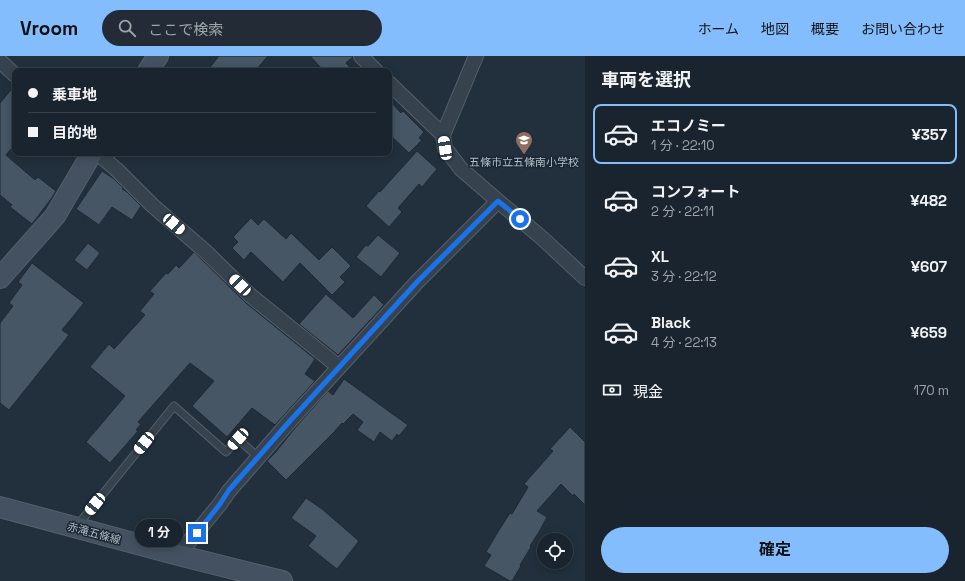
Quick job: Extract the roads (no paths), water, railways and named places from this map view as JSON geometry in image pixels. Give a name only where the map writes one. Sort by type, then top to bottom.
[{"type":"main road","points":[[150,68],[158,56]]},
{"type":"main road","points":[[0,278],[55,216],[90,156]]},
{"type":"main road","name":"赤滝五條線","points":[[0,507],[178,555],[282,581]]},
{"type":"street","points":[[361,56],[373,68]]},
{"type":"street","points":[[476,56],[443,135],[445,148],[461,169],[542,238],[585,278]]},
{"type":"street","points":[[0,61],[12,72]]},
{"type":"street","points":[[392,86],[443,135]]},
{"type":"street","points":[[101,156],[152,205],[206,252],[251,296],[339,368]]},
{"type":"street","points":[[178,555],[206,522],[229,490],[339,368],[417,282],[498,201]]},
{"type":"lane","points":[[76,528],[174,406],[226,452],[238,439],[258,458]]},
{"type":"place","name":"五條市立五條南小学校","points":[[524,155]]}]
